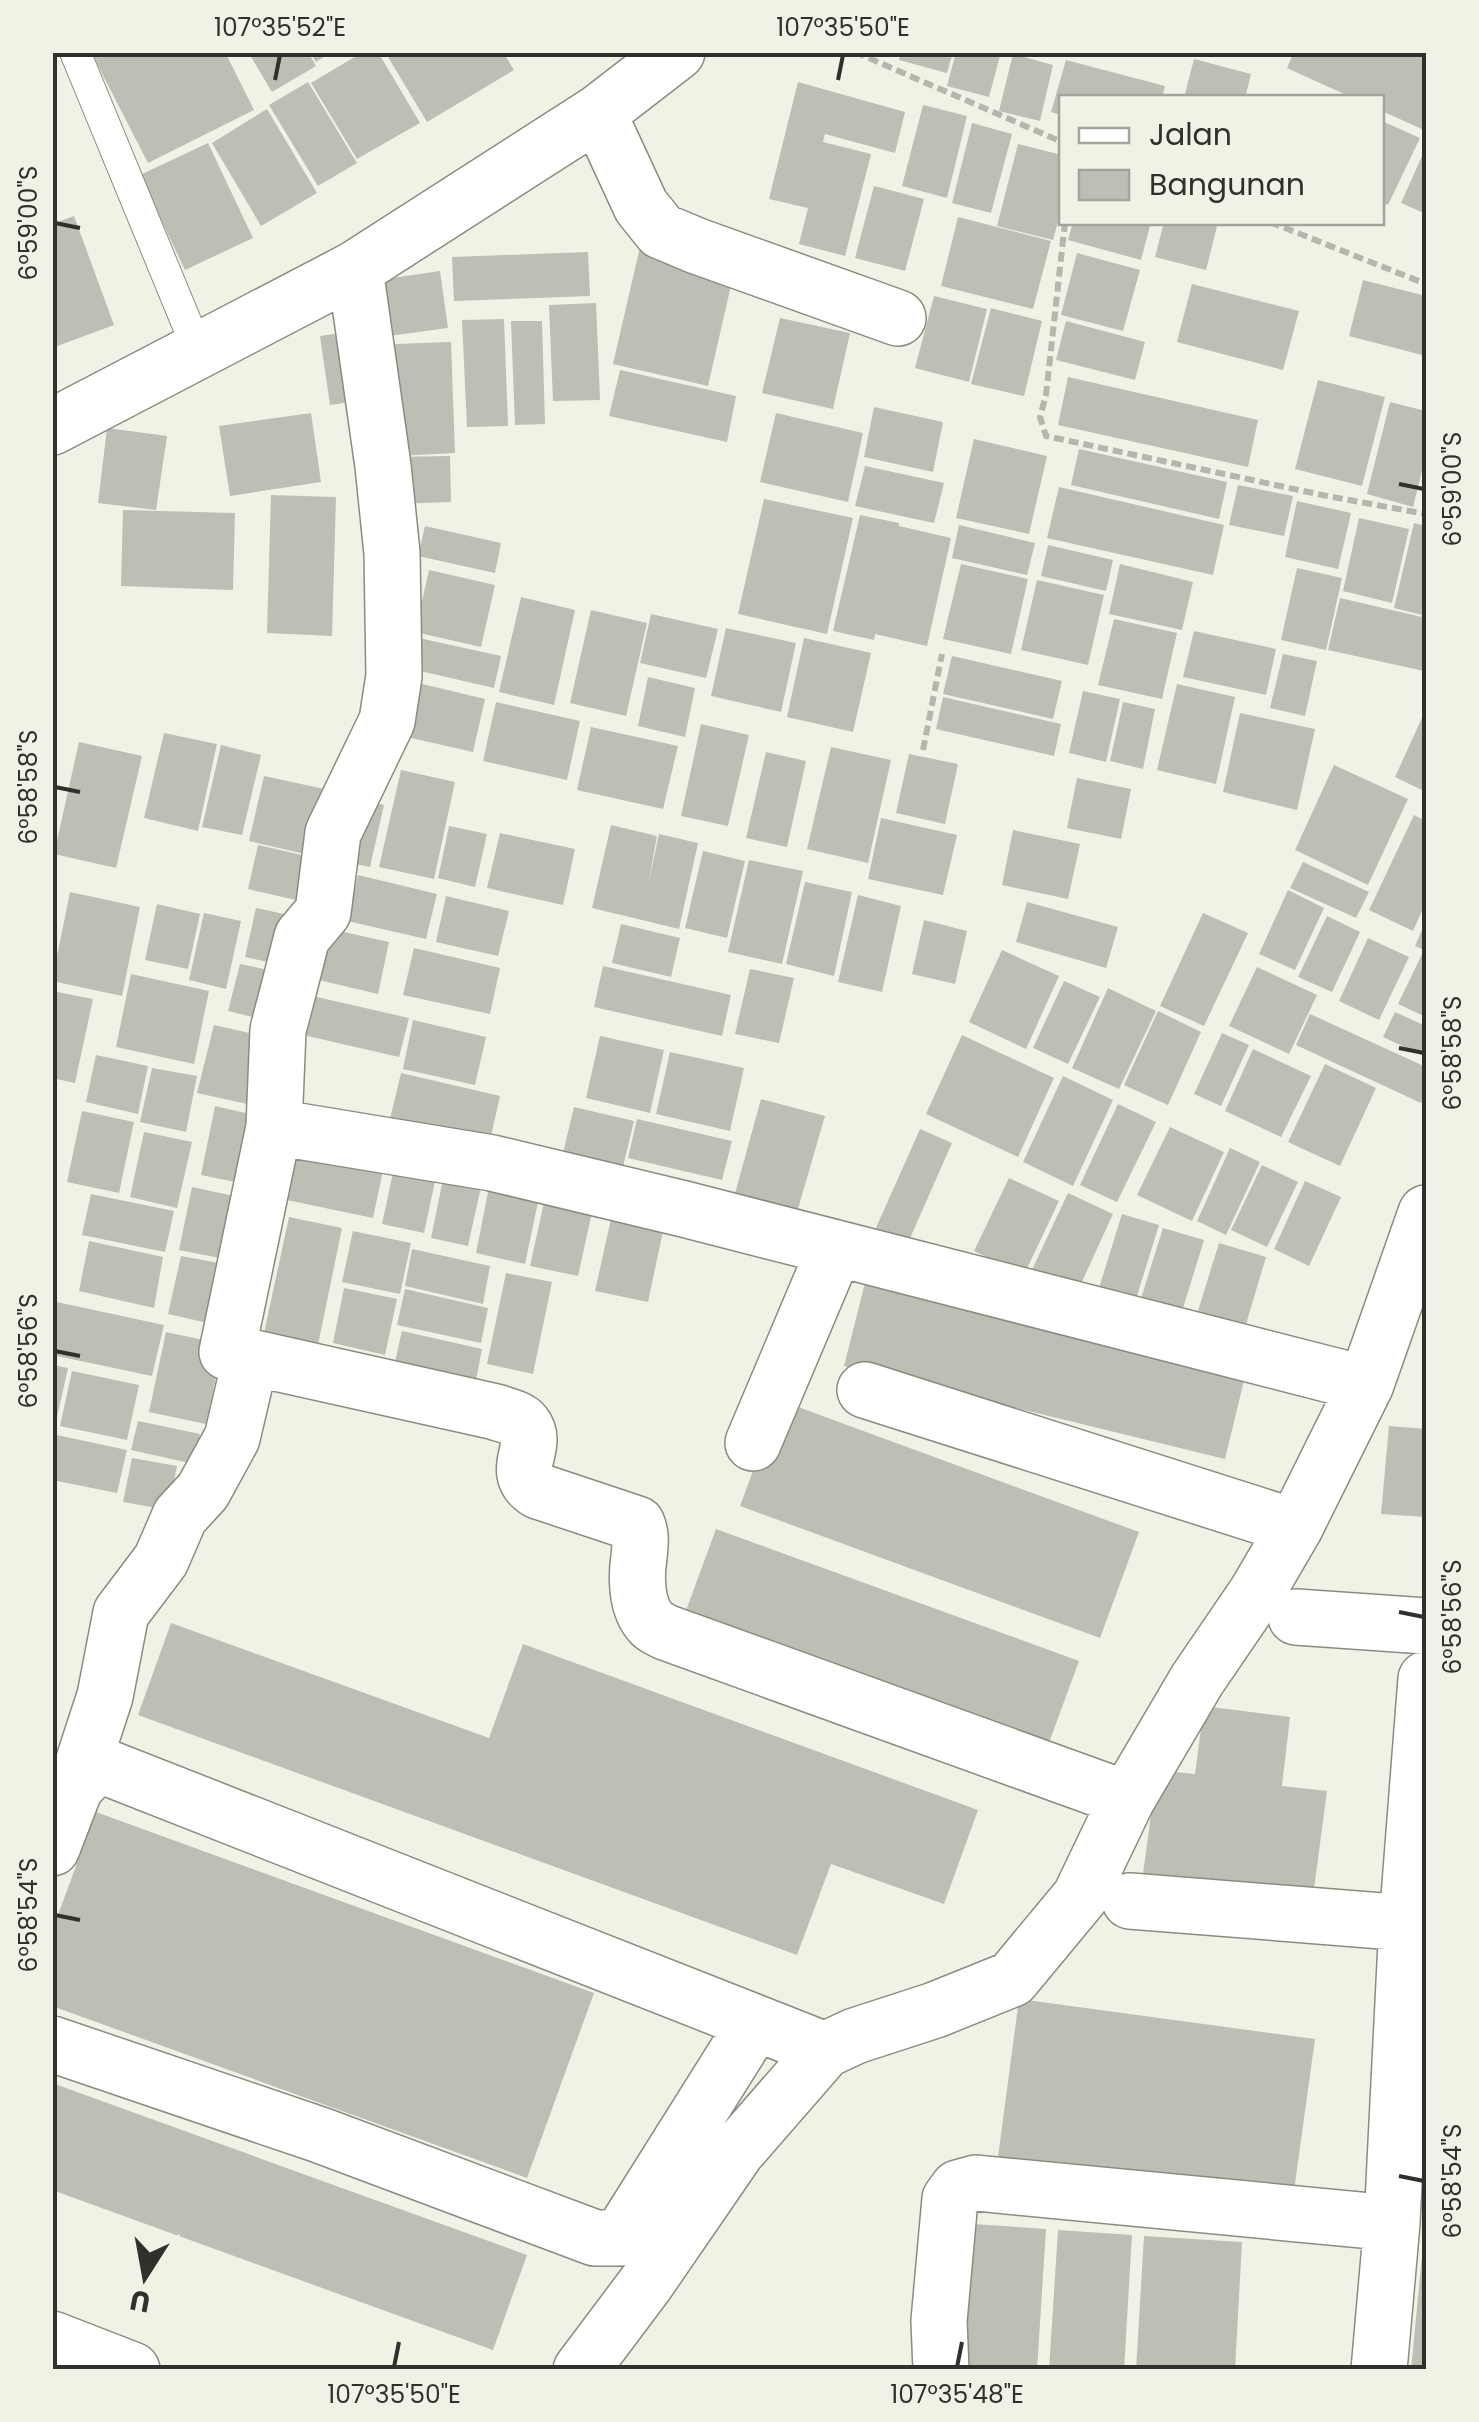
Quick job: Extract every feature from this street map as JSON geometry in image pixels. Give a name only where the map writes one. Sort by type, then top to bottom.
[{"type":"street","points":[[52,427],[355,270],[598,112],[677,52]]},
{"type":"street","points":[[598,112],[640,206],[661,232],[898,318]]},
{"type":"street","points":[[355,270],[390,535],[394,676],[387,722],[333,833],[323,912],[302,937],[278,1030],[274,1127],[227,1352],[496,1412],[523,1423],[528,1430],[524,1475],[527,1484],[637,1524],[641,1534],[638,1590],[650,1622],[665,1632],[1127,1799]]},
{"type":"street","points":[[274,1127],[492,1163],[684,1208],[1366,1384]]},
{"type":"street","points":[[580,2370],[647,2282],[737,2151],[825,2050],[1012,1979],[1080,1897],[1127,1799],[1295,1527],[1366,1384],[1426,1214]]},
{"type":"street","points":[[753,1443],[836,1249]]},
{"type":"street","points":[[52,1848],[106,1696],[120,1613],[161,1560],[180,1516],[203,1491],[232,1438],[250,1357]]},
{"type":"street","points":[[865,1390],[1295,1527]]},
{"type":"street","points":[[1296,1617],[1426,1626]]},
{"type":"street","points":[[1379,2370],[1392,2224],[1406,1923],[1426,1679]]},
{"type":"street","points":[[76,1788],[90,1771],[108,1768],[825,2050]]},
{"type":"street","points":[[1130,1901],[1406,1923]]},
{"type":"street","points":[[52,2044],[320,2135],[594,2238],[620,2238],[755,2024]]},
{"type":"street","points":[[941,2370],[938,2321],[950,2200],[958,2188],[976,2183],[1392,2224]]},
{"type":"street","points":[[52,2339],[132,2370]]},
{"type":"lane","points":[[75,52],[199,353]]},
{"type":"path","points":[[855,52],[1059,141]]},
{"type":"path","points":[[1065,225],[1046,395],[1040,417],[1046,436],[1426,514]]},
{"type":"path","points":[[1278,225],[1426,284]]},
{"type":"path","points":[[923,750],[942,654]]},
{"type":"building","points":[[91,52],[225,52],[254,110],[148,163]]},
{"type":"building","points":[[248,52],[308,52],[316,66],[272,92]]},
{"type":"building","points":[[310,52],[331,52],[316,62]]},
{"type":"building","points":[[363,52],[378,52],[420,123],[357,159],[311,83]]},
{"type":"building","points":[[385,52],[503,52],[514,70],[427,122]]},
{"type":"building","points":[[901,52],[953,52],[947,73],[899,60]]},
{"type":"building","points":[[956,52],[1001,52],[989,97],[947,86]]},
{"type":"building","points":[[1294,52],[1426,52],[1426,131],[1384,112],[1384,95],[1346,95],[1287,68]]},
{"type":"building","points":[[1013,54],[1053,65],[1040,121],[999,111]]},
{"type":"building","points":[[1194,59],[1251,74],[1246,95],[1185,95]]},
{"type":"building","points":[[1066,60],[1165,86],[1163,95],[1059,95],[1059,114],[1051,112]]},
{"type":"building","points":[[308,82],[357,163],[318,186],[269,105]]},
{"type":"building","points":[[798,82],[905,112],[895,153],[825,134],[823,142],[871,154],[845,256],[799,244],[808,208],[769,199]]},
{"type":"building","points":[[923,105],[967,116],[947,198],[902,186]]},
{"type":"building","points":[[267,109],[317,193],[261,226],[212,143]]},
{"type":"building","points":[[1384,122],[1420,138],[1388,205],[1384,203]]},
{"type":"building","points":[[972,123],[1012,134],[991,213],[952,203]]},
{"type":"building","points":[[208,143],[253,238],[185,270],[140,175]]},
{"type":"building","points":[[1018,144],[1059,154],[1059,218],[1053,240],[997,226]]},
{"type":"building","points":[[1426,147],[1426,214],[1401,203]]},
{"type":"building","points":[[874,186],[924,199],[905,271],[855,258]]},
{"type":"building","points":[[74,216],[114,325],[52,348],[52,224]]},
{"type":"building","points":[[958,217],[1051,241],[1033,309],[941,286]]},
{"type":"building","points":[[1072,225],[1150,225],[1141,260],[1068,240]]},
{"type":"building","points":[[1163,225],[1217,225],[1206,270],[1155,257]]},
{"type":"building","points":[[640,247],[735,268],[708,386],[613,364]]},
{"type":"building","points":[[588,252],[590,296],[454,301],[452,257]]},
{"type":"building","points":[[1077,253],[1140,270],[1123,331],[1061,315]]},
{"type":"building","points":[[440,271],[448,328],[381,337],[372,281]]},
{"type":"building","points":[[1363,280],[1426,296],[1426,356],[1349,336]]},
{"type":"building","points":[[1192,284],[1299,311],[1283,370],[1177,342]]},
{"type":"building","points":[[934,296],[987,309],[969,382],[915,368]]},
{"type":"building","points":[[596,303],[600,400],[553,401],[549,305]]},
{"type":"building","points":[[991,308],[1042,321],[1024,396],[971,384]]},
{"type":"building","points":[[780,318],[850,333],[833,409],[762,393]]},
{"type":"building","points":[[504,319],[508,426],[467,427],[462,320]]},
{"type":"building","points":[[511,321],[542,321],[545,424],[515,425]]},
{"type":"building","points":[[1066,321],[1145,342],[1135,380],[1056,360]]},
{"type":"building","points":[[347,332],[357,401],[330,405],[320,336]]},
{"type":"building","points":[[451,342],[455,453],[399,456],[395,344]]},
{"type":"building","points":[[620,370],[736,396],[727,442],[609,416]]},
{"type":"building","points":[[1068,377],[1258,420],[1248,467],[1058,425]]},
{"type":"building","points":[[1318,380],[1385,397],[1362,486],[1295,469]]},
{"type":"building","points":[[1390,402],[1426,411],[1426,455],[1413,507],[1367,494]]},
{"type":"building","points":[[874,407],[943,422],[933,472],[864,457]]},
{"type":"building","points":[[311,413],[321,482],[230,496],[219,426]]},
{"type":"building","points":[[776,413],[863,433],[848,502],[760,482]]},
{"type":"building","points":[[107,428],[167,436],[156,510],[98,503]]},
{"type":"building","points":[[974,439],[1047,456],[1029,534],[956,518]]},
{"type":"building","points":[[1079,449],[1227,482],[1219,519],[1071,485]]},
{"type":"building","points":[[450,456],[451,502],[395,504],[393,457]]},
{"type":"building","points":[[865,466],[944,483],[934,523],[855,506]]},
{"type":"building","points":[[1238,485],[1293,496],[1284,536],[1229,525]]},
{"type":"building","points":[[1059,487],[1224,525],[1213,575],[1047,538]]},
{"type":"building","points":[[271,495],[336,497],[332,636],[267,633]]},
{"type":"building","points":[[764,499],[853,518],[827,634],[738,614]]},
{"type":"building","points":[[1297,501],[1351,513],[1338,569],[1285,557]]},
{"type":"building","points":[[123,510],[235,513],[233,590],[121,586]]},
{"type":"building","points":[[860,515],[951,538],[927,646],[875,634],[874,640],[833,631]]},
{"type":"building","points":[[1359,518],[1409,529],[1392,603],[1343,591]]},
{"type":"building","points":[[1414,523],[1426,526],[1426,616],[1394,608]]},
{"type":"building","points":[[959,525],[1035,543],[1027,575],[952,558]]},
{"type":"building","points":[[425,526],[501,543],[495,573],[418,556]]},
{"type":"building","points":[[1048,545],[1113,560],[1106,591],[1041,576]]},
{"type":"building","points":[[961,564],[1028,579],[1011,654],[943,639]]},
{"type":"building","points":[[1120,564],[1193,582],[1182,630],[1109,614]]},
{"type":"building","points":[[1297,568],[1342,578],[1326,650],[1281,640]]},
{"type":"building","points":[[429,570],[495,585],[481,647],[415,632]]},
{"type":"building","points":[[1037,580],[1104,595],[1088,665],[1021,650]]},
{"type":"building","points":[[521,597],[575,610],[554,705],[499,692]]},
{"type":"building","points":[[1340,598],[1426,618],[1424,671],[1328,650]]},
{"type":"building","points":[[591,610],[647,623],[626,716],[570,703]]},
{"type":"building","points":[[651,614],[718,629],[706,678],[640,663]]},
{"type":"building","points":[[1114,619],[1177,633],[1162,699],[1098,685]]},
{"type":"building","points":[[726,628],[796,643],[781,712],[711,696]]},
{"type":"building","points":[[1194,631],[1276,649],[1266,695],[1183,677]]},
{"type":"building","points":[[414,637],[501,656],[494,688],[407,668]]},
{"type":"building","points":[[804,638],[871,653],[853,732],[787,717]]},
{"type":"building","points":[[1283,654],[1317,661],[1305,716],[1270,708]]},
{"type":"building","points":[[952,656],[1062,681],[1053,719],[943,694]]},
{"type":"building","points":[[648,677],[695,688],[685,737],[638,726]]},
{"type":"building","points":[[410,681],[485,699],[473,752],[398,735]]},
{"type":"building","points":[[1177,684],[1235,697],[1216,784],[1157,770]]},
{"type":"building","points":[[1083,691],[1120,699],[1106,762],[1069,753]]},
{"type":"building","points":[[943,697],[1061,724],[1054,756],[936,729]]},
{"type":"building","points":[[496,702],[580,721],[567,780],[483,761]]},
{"type":"building","points":[[1123,702],[1155,709],[1143,769],[1110,761]]},
{"type":"building","points":[[1426,709],[1426,792],[1395,777]]},
{"type":"building","points":[[1240,713],[1315,729],[1297,810],[1223,792]]},
{"type":"building","points":[[701,724],[749,735],[728,826],[681,816]]},
{"type":"building","points":[[591,727],[678,746],[663,809],[577,790]]},
{"type":"building","points":[[164,733],[217,744],[198,831],[144,818]]},
{"type":"building","points":[[79,742],[142,756],[116,868],[54,854]]},
{"type":"building","points":[[221,745],[261,755],[242,835],[202,827]]},
{"type":"building","points":[[831,747],[891,760],[868,863],[807,849]]},
{"type":"building","points":[[766,752],[806,761],[787,847],[746,838]]},
{"type":"building","points":[[909,754],[958,764],[945,824],[896,813]]},
{"type":"building","points":[[1334,765],[1408,799],[1368,885],[1295,850]]},
{"type":"building","points":[[401,770],[455,782],[434,879],[379,867]]},
{"type":"building","points":[[264,776],[329,790],[314,856],[249,841]]},
{"type":"building","points":[[1077,778],[1131,789],[1121,839],[1067,828]]},
{"type":"building","points":[[360,799],[384,805],[370,867],[346,862]]},
{"type":"building","points":[[1414,815],[1426,821],[1426,902],[1413,931],[1369,910]]},
{"type":"building","points":[[881,818],[957,835],[943,895],[868,879]]},
{"type":"building","points":[[611,825],[657,836],[648,886],[659,834],[698,843],[679,929],[592,908]]},
{"type":"building","points":[[449,826],[487,834],[475,887],[438,878]]},
{"type":"building","points":[[1013,830],[1080,844],[1068,899],[1002,885]]},
{"type":"building","points":[[500,833],[575,849],[563,905],[487,888]]},
{"type":"building","points":[[258,845],[319,859],[309,903],[248,889]]},
{"type":"building","points":[[703,851],[745,861],[727,938],[685,928]]},
{"type":"building","points":[[749,860],[803,871],[782,964],[728,952]]},
{"type":"building","points":[[1303,862],[1369,892],[1356,918],[1290,888]]},
{"type":"building","points":[[358,875],[437,894],[426,939],[347,921]]},
{"type":"building","points":[[805,882],[852,892],[834,976],[786,964]]},
{"type":"building","points":[[1288,890],[1324,908],[1295,970],[1259,954]]},
{"type":"building","points":[[70,892],[140,907],[122,996],[52,981]]},
{"type":"building","points":[[858,895],[901,906],[882,992],[838,982]]},
{"type":"building","points":[[446,896],[509,911],[498,956],[436,942]]},
{"type":"building","points":[[1027,902],[1118,927],[1106,968],[1016,942]]},
{"type":"building","points":[[157,904],[200,914],[188,969],[145,960]]},
{"type":"building","points":[[256,908],[298,917],[287,966],[245,957]]},
{"type":"building","points":[[204,913],[241,921],[226,989],[189,980]]},
{"type":"building","points":[[1203,913],[1248,933],[1204,1026],[1160,1006]]},
{"type":"building","points":[[1327,916],[1360,932],[1332,992],[1298,977]]},
{"type":"building","points":[[924,920],[967,931],[955,984],[912,974]]},
{"type":"building","points":[[1426,921],[1426,951],[1415,946]]},
{"type":"building","points":[[621,924],[680,938],[671,977],[612,963]]},
{"type":"building","points":[[321,927],[389,942],[378,994],[310,978]]},
{"type":"building","points":[[1368,938],[1409,957],[1379,1020],[1339,1001]]},
{"type":"building","points":[[414,948],[500,968],[490,1014],[403,995]]},
{"type":"building","points":[[1002,950],[1059,976],[1026,1049],[969,1022]]},
{"type":"building","points":[[1422,954],[1426,956],[1426,1017],[1398,1004]]},
{"type":"building","points":[[240,964],[283,973],[273,1022],[228,1011]]},
{"type":"building","points":[[603,966],[731,995],[722,1036],[594,1007]]},
{"type":"building","points":[[1257,967],[1317,995],[1289,1054],[1229,1026]]},
{"type":"building","points":[[750,969],[794,978],[779,1043],[735,1034]]},
{"type":"building","points":[[131,974],[209,991],[194,1064],[116,1047]]},
{"type":"building","points":[[1064,981],[1100,997],[1068,1064],[1033,1048]]},
{"type":"building","points":[[1108,988],[1156,1011],[1119,1089],[1072,1068]]},
{"type":"building","points":[[52,991],[93,999],[75,1083],[52,1078]]},
{"type":"building","points":[[295,992],[409,1018],[399,1057],[286,1031]]},
{"type":"building","points":[[1158,1011],[1201,1032],[1168,1105],[1124,1085]]},
{"type":"building","points":[[1395,1012],[1426,1026],[1426,1057],[1383,1037]]},
{"type":"building","points":[[1310,1014],[1426,1067],[1426,1091],[1421,1103],[1296,1045]]},
{"type":"building","points":[[413,1020],[486,1037],[475,1085],[403,1069]]},
{"type":"building","points":[[214,1025],[267,1037],[252,1105],[197,1093]]},
{"type":"building","points":[[1222,1033],[1249,1045],[1221,1106],[1194,1094]]},
{"type":"building","points":[[962,1035],[1054,1078],[1018,1157],[926,1114]]},
{"type":"building","points":[[600,1036],[664,1050],[650,1113],[586,1098]]},
{"type":"building","points":[[1253,1049],[1311,1076],[1281,1137],[1225,1111]]},
{"type":"building","points":[[670,1052],[744,1068],[730,1131],[656,1114]]},
{"type":"building","points":[[96,1055],[148,1066],[138,1114],[86,1102]]},
{"type":"building","points":[[1325,1064],[1376,1088],[1340,1166],[1288,1142]]},
{"type":"building","points":[[152,1068],[197,1076],[186,1132],[140,1122]]},
{"type":"building","points":[[401,1073],[500,1096],[489,1145],[389,1123]]},
{"type":"building","points":[[1063,1076],[1113,1100],[1073,1186],[1023,1162]]},
{"type":"building","points":[[761,1099],[825,1116],[793,1226],[731,1208]]},
{"type":"building","points":[[1118,1104],[1156,1122],[1117,1202],[1080,1185]]},
{"type":"building","points":[[215,1106],[254,1115],[240,1183],[201,1175]]},
{"type":"building","points":[[574,1107],[634,1121],[622,1171],[562,1157]]},
{"type":"building","points":[[82,1111],[134,1122],[119,1193],[67,1182]]},
{"type":"building","points":[[637,1119],[732,1141],[722,1180],[628,1158]]},
{"type":"building","points":[[1170,1127],[1224,1152],[1192,1221],[1137,1195]]},
{"type":"building","points":[[920,1129],[952,1143],[907,1245],[875,1230]]},
{"type":"building","points":[[144,1132],[192,1142],[177,1208],[130,1197]]},
{"type":"building","points":[[294,1142],[385,1161],[373,1218],[282,1199]]},
{"type":"building","points":[[1230,1148],[1260,1162],[1226,1235],[1197,1221]]},
{"type":"building","points":[[395,1163],[437,1172],[424,1233],[382,1224]]},
{"type":"building","points":[[446,1164],[484,1173],[468,1246],[431,1238]]},
{"type":"building","points":[[1262,1165],[1298,1182],[1267,1247],[1231,1230]]},
{"type":"building","points":[[492,1172],[542,1183],[525,1264],[476,1253]]},
{"type":"building","points":[[1009,1178],[1059,1201],[1024,1275],[974,1251]]},
{"type":"building","points":[[1305,1181],[1341,1197],[1309,1266],[1274,1249]]},
{"type":"building","points":[[548,1184],[596,1194],[578,1276],[530,1266]]},
{"type":"building","points":[[192,1187],[243,1198],[230,1260],[179,1250]]},
{"type":"building","points":[[1068,1193],[1113,1214],[1075,1297],[1029,1276]]},
{"type":"building","points":[[91,1194],[174,1211],[165,1252],[82,1235]]},
{"type":"building","points":[[615,1201],[667,1212],[648,1302],[595,1291]]},
{"type":"building","points":[[1122,1214],[1159,1225],[1132,1312],[1095,1301]]},
{"type":"building","points":[[289,1217],[342,1228],[318,1345],[264,1333]]},
{"type":"building","points":[[1163,1228],[1204,1240],[1179,1321],[1138,1308]]},
{"type":"building","points":[[353,1231],[411,1243],[400,1294],[342,1282]]},
{"type":"building","points":[[89,1241],[163,1257],[154,1308],[79,1291]]},
{"type":"building","points":[[1219,1243],[1266,1257],[1241,1341],[1193,1327]]},
{"type":"building","points":[[412,1249],[490,1266],[483,1304],[405,1286]]},
{"type":"building","points":[[181,1256],[235,1266],[221,1326],[168,1314]]},
{"type":"building","points":[[868,1271],[1248,1364],[1225,1459],[844,1366]]},
{"type":"building","points":[[506,1273],[552,1282],[533,1374],[487,1364]]},
{"type":"building","points":[[344,1288],[397,1299],[385,1355],[333,1343]]},
{"type":"building","points":[[405,1289],[488,1308],[481,1343],[397,1325]]},
{"type":"building","points":[[52,1301],[164,1325],[152,1376],[52,1355]]},
{"type":"building","points":[[402,1331],[482,1349],[472,1401],[390,1384]]},
{"type":"building","points":[[166,1332],[223,1344],[206,1424],[149,1412]]},
{"type":"building","points":[[52,1365],[68,1368],[57,1417],[52,1416]]},
{"type":"building","points":[[72,1371],[139,1385],[127,1440],[60,1426]]},
{"type":"building","points":[[779,1400],[1139,1532],[1100,1638],[740,1506]]},
{"type":"building","points":[[138,1421],[200,1434],[194,1464],[131,1450]]},
{"type":"building","points":[[1389,1426],[1426,1429],[1426,1517],[1381,1514]]},
{"type":"building","points":[[52,1434],[127,1450],[117,1493],[52,1480]]},
{"type":"building","points":[[132,1458],[177,1466],[168,1510],[123,1502]]},
{"type":"building","points":[[716,1529],[1079,1661],[1047,1748],[684,1616]]},
{"type":"building","points":[[171,1623],[489,1738],[523,1644],[978,1810],[944,1904],[831,1864],[797,1955],[138,1715]]},
{"type":"building","points":[[1204,1706],[1290,1717],[1282,1786],[1327,1791],[1313,1896],[1143,1874],[1157,1770],[1195,1774]]},
{"type":"building","points":[[96,1812],[594,1993],[527,2178],[52,2006],[52,1931]]},
{"type":"building","points":[[1019,1999],[1315,2039],[1293,2198],[998,2157]]},
{"type":"building","points":[[52,2083],[527,2255],[493,2350],[52,2190]]},
{"type":"building","points":[[959,2223],[1046,2229],[1037,2370],[949,2370]]},
{"type":"building","points":[[1058,2230],[1132,2235],[1124,2370],[1049,2370]]},
{"type":"building","points":[[1424,2235],[1426,2370],[1411,2370]]},
{"type":"building","points":[[1144,2236],[1242,2242],[1235,2370],[1136,2370]]}]
